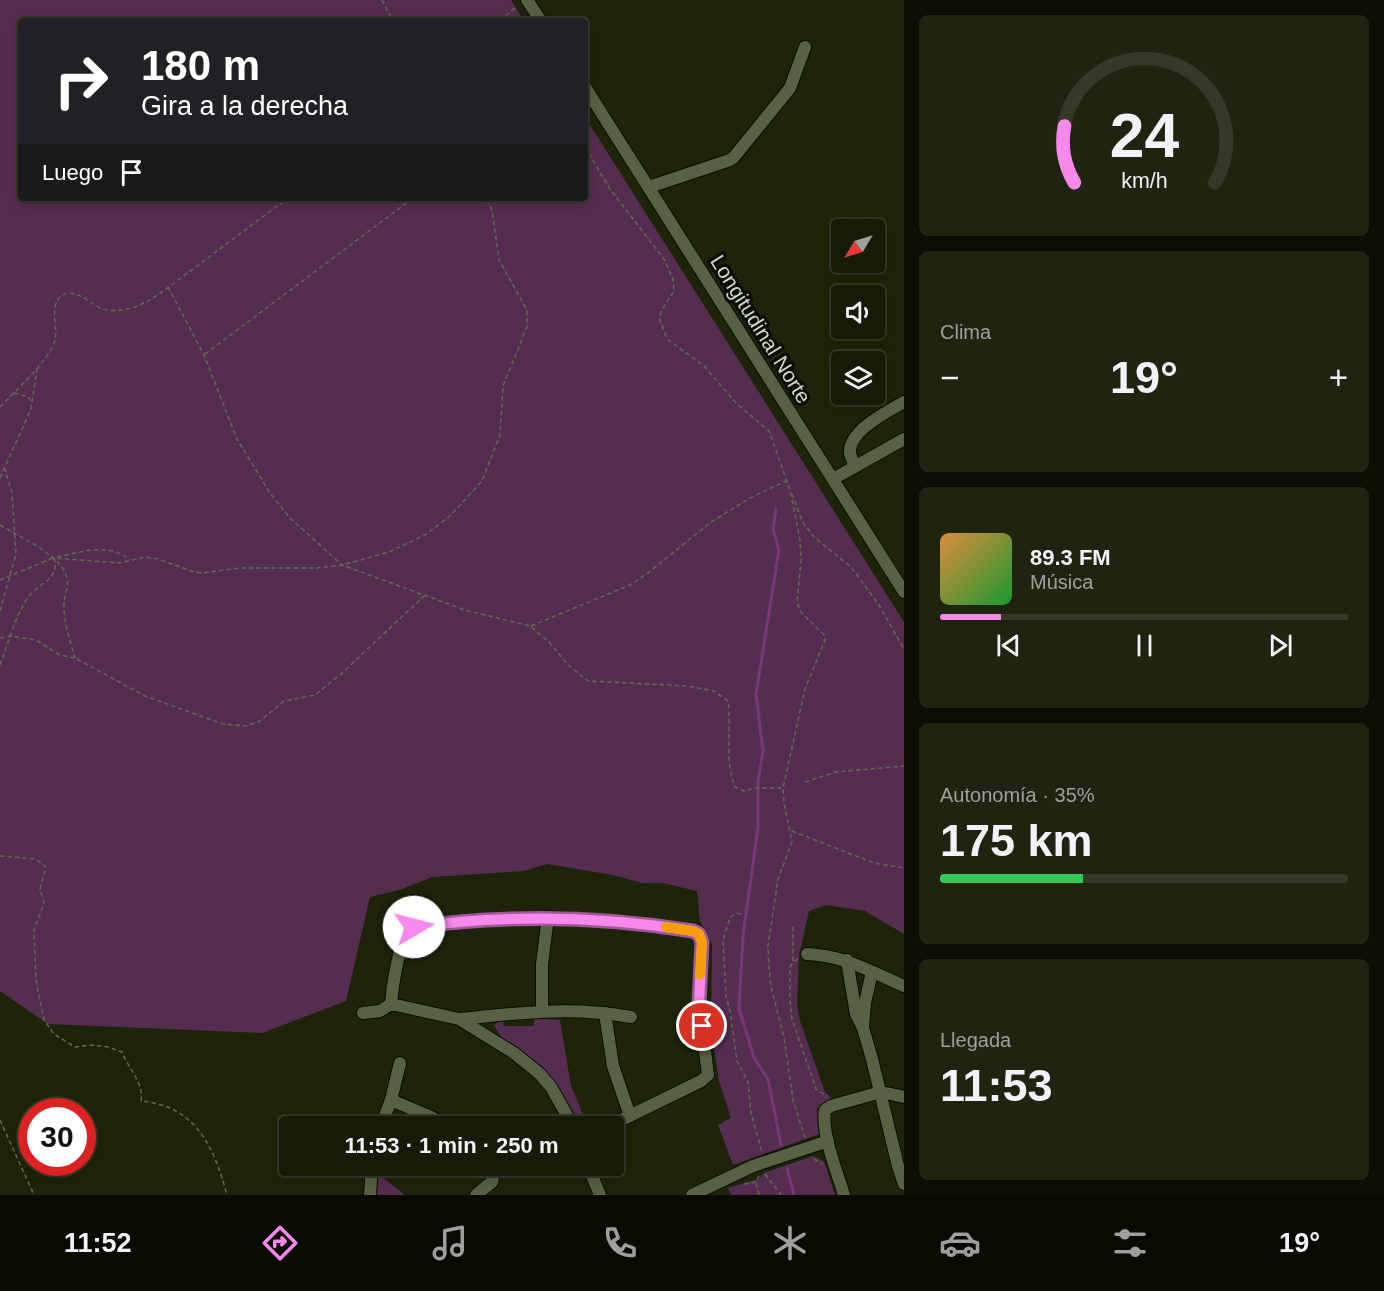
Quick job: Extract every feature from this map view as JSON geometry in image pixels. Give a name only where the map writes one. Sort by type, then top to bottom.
[{"type":"street","points":[[522,4],[538,18]]},
{"type":"street","points":[[649,187],[730,160],[790,88],[805,47]]},
{"type":"street","name":"Longitudinal Norte","points":[[588,92],[904,592]]},
{"type":"street","points":[[855,466],[850,453],[855,437],[877,417],[904,402]]},
{"type":"street","points":[[833,479],[904,439]]},
{"type":"street","points":[[391,1004],[393,979],[400,949],[406,931],[414,927],[475,920],[548,917],[621,921],[693,931],[701,938],[699,1004],[708,1075],[701,1081],[624,1119]]},
{"type":"street","points":[[542,1010],[542,964],[548,917]]},
{"type":"street","points":[[807,954],[829,955],[847,960],[904,987]]},
{"type":"street","points":[[847,960],[855,1014],[863,1028],[881,1092],[895,1157],[904,1184]]},
{"type":"street","points":[[863,1028],[865,1003],[872,972]]},
{"type":"street","points":[[363,1013],[380,1011],[391,1004],[459,1019],[493,1039],[540,1074],[560,1100],[568,1116]]},
{"type":"street","points":[[459,1019],[542,1010],[605,1013],[630,1017]]},
{"type":"street","points":[[605,1013],[613,1066],[630,1116]]},
{"type":"street","points":[[493,1039],[488,1027],[489,1022],[499,1015]]},
{"type":"street","points":[[385,1116],[400,1063]]},
{"type":"street","points":[[844,1195],[823,1118],[825,1110],[881,1092],[904,1097]]},
{"type":"street","points":[[391,1100],[429,1116]]},
{"type":"street","points":[[692,1195],[753,1166],[828,1140]]},
{"type":"street","points":[[370,1195],[371,1176]]},
{"type":"street","points":[[476,1195],[492,1182],[492,1176]]},
{"type":"street","points":[[592,1176],[600,1195]]},
{"type":"path","points":[[382,0],[391,18]]},
{"type":"path","points":[[504,18],[522,4]]},
{"type":"path","points":[[588,152],[610,189],[664,259],[674,279],[674,291],[661,311],[660,320],[667,339],[704,366],[737,404],[769,431],[802,520],[814,537],[851,567],[879,605],[904,649]]},
{"type":"path","points":[[0,407],[37,368],[55,340],[55,306],[60,297],[68,293],[79,295],[104,309],[118,310],[134,307],[168,287],[284,201]]},
{"type":"path","points":[[204,355],[409,201]]},
{"type":"path","points":[[54,558],[119,563],[145,557],[203,573],[240,568],[317,568],[342,565],[389,552],[425,535],[450,516],[482,481],[500,435],[503,386],[527,327],[527,310],[499,260],[492,210],[487,201]]},
{"type":"path","points":[[168,287],[204,355],[237,440],[270,493],[290,518],[342,565],[465,610],[530,626],[549,642],[568,665],[588,681],[665,684],[714,691],[728,701],[730,718],[728,755],[730,776],[735,787],[744,791],[755,788],[783,788]]},
{"type":"path","points":[[0,478],[33,402],[37,368]]},
{"type":"path","points":[[14,393],[28,397],[33,402]]},
{"type":"path","points":[[0,610],[16,554],[12,493],[5,469]]},
{"type":"path","points":[[530,626],[630,585],[711,522],[750,498],[786,481]]},
{"type":"path","points":[[790,490],[800,540],[801,560],[797,601],[800,611],[824,635],[825,640],[805,689],[783,788],[792,842],[778,879],[768,946],[771,987],[784,1037],[793,1100],[797,1118],[809,1147]]},
{"type":"path","points":[[0,525],[54,558],[67,576],[65,621],[75,658]]},
{"type":"path","points":[[0,580],[54,558],[97,549],[116,551],[130,561]]},
{"type":"path","points":[[0,665],[31,594],[54,573],[56,566],[54,558]]},
{"type":"path","points":[[0,633],[1,638],[11,636],[36,639],[60,655],[75,658],[145,696],[223,724],[252,725],[284,701],[315,695],[425,596]]},
{"type":"path","points":[[805,782],[836,772],[904,766]]},
{"type":"path","points":[[791,830],[874,863],[904,868]]},
{"type":"path","points":[[0,856],[36,859],[46,867],[40,889],[44,903],[34,930],[37,988],[41,998],[42,1016],[47,1026],[60,1039],[75,1047],[91,1045],[122,1052],[141,1090],[141,1101],[172,1109],[190,1120],[203,1134],[212,1150],[227,1195]]},
{"type":"path","points":[[741,914],[736,913],[730,918],[723,940],[726,996],[737,1062],[748,1082],[751,1113],[763,1156]]},
{"type":"path","points":[[793,925],[793,962],[790,968],[792,1019],[816,1089],[841,1103]]},
{"type":"path","points":[[793,962],[807,954]]},
{"type":"path","points":[[0,1120],[34,1195]]},
{"type":"path","points":[[764,1172],[781,1195]]},
{"type":"path","points":[[756,1182],[759,1195]]},
{"type":"shaded area","points":[[0,0],[511,0],[522,18],[18,18],[18,201],[588,201],[588,122],[904,622],[904,934],[865,911],[826,905],[809,911],[799,956],[797,1004],[800,1021],[825,1092],[833,1100],[817,1108],[822,1133],[733,1165],[718,1125],[731,1118],[719,1081],[711,1029],[712,944],[700,921],[697,891],[662,883],[642,883],[613,875],[547,864],[524,871],[432,877],[402,889],[370,897],[346,1001],[262,1033],[48,1024],[0,991]]},
{"type":"shaded area","points":[[534,1018],[560,1020],[571,1086],[584,1116],[573,1116],[559,1090],[538,1065],[500,1036],[494,1025],[503,1019],[504,1026],[534,1026]]},
{"type":"shaded area","points":[[813,1156],[824,1161],[835,1195],[731,1195],[728,1188],[758,1179],[764,1173]]},
{"type":"shaded area","points":[[376,1176],[381,1176],[405,1195],[377,1195]]},
{"type":"waterway","points":[[776,509],[773,529],[779,550],[756,694],[763,751],[758,781],[758,827],[743,936],[739,1008],[754,1058],[768,1079],[781,1145]]},
{"type":"waterway","points":[[787,1168],[794,1195]]},
{"type":"slow traffic","points":[[666,927],[699,934],[702,942],[700,975]]},
{"type":"route","points":[[414,927],[444,922],[548,917],[621,921],[693,931],[699,934],[702,942],[699,1004],[702,1026]]}]
